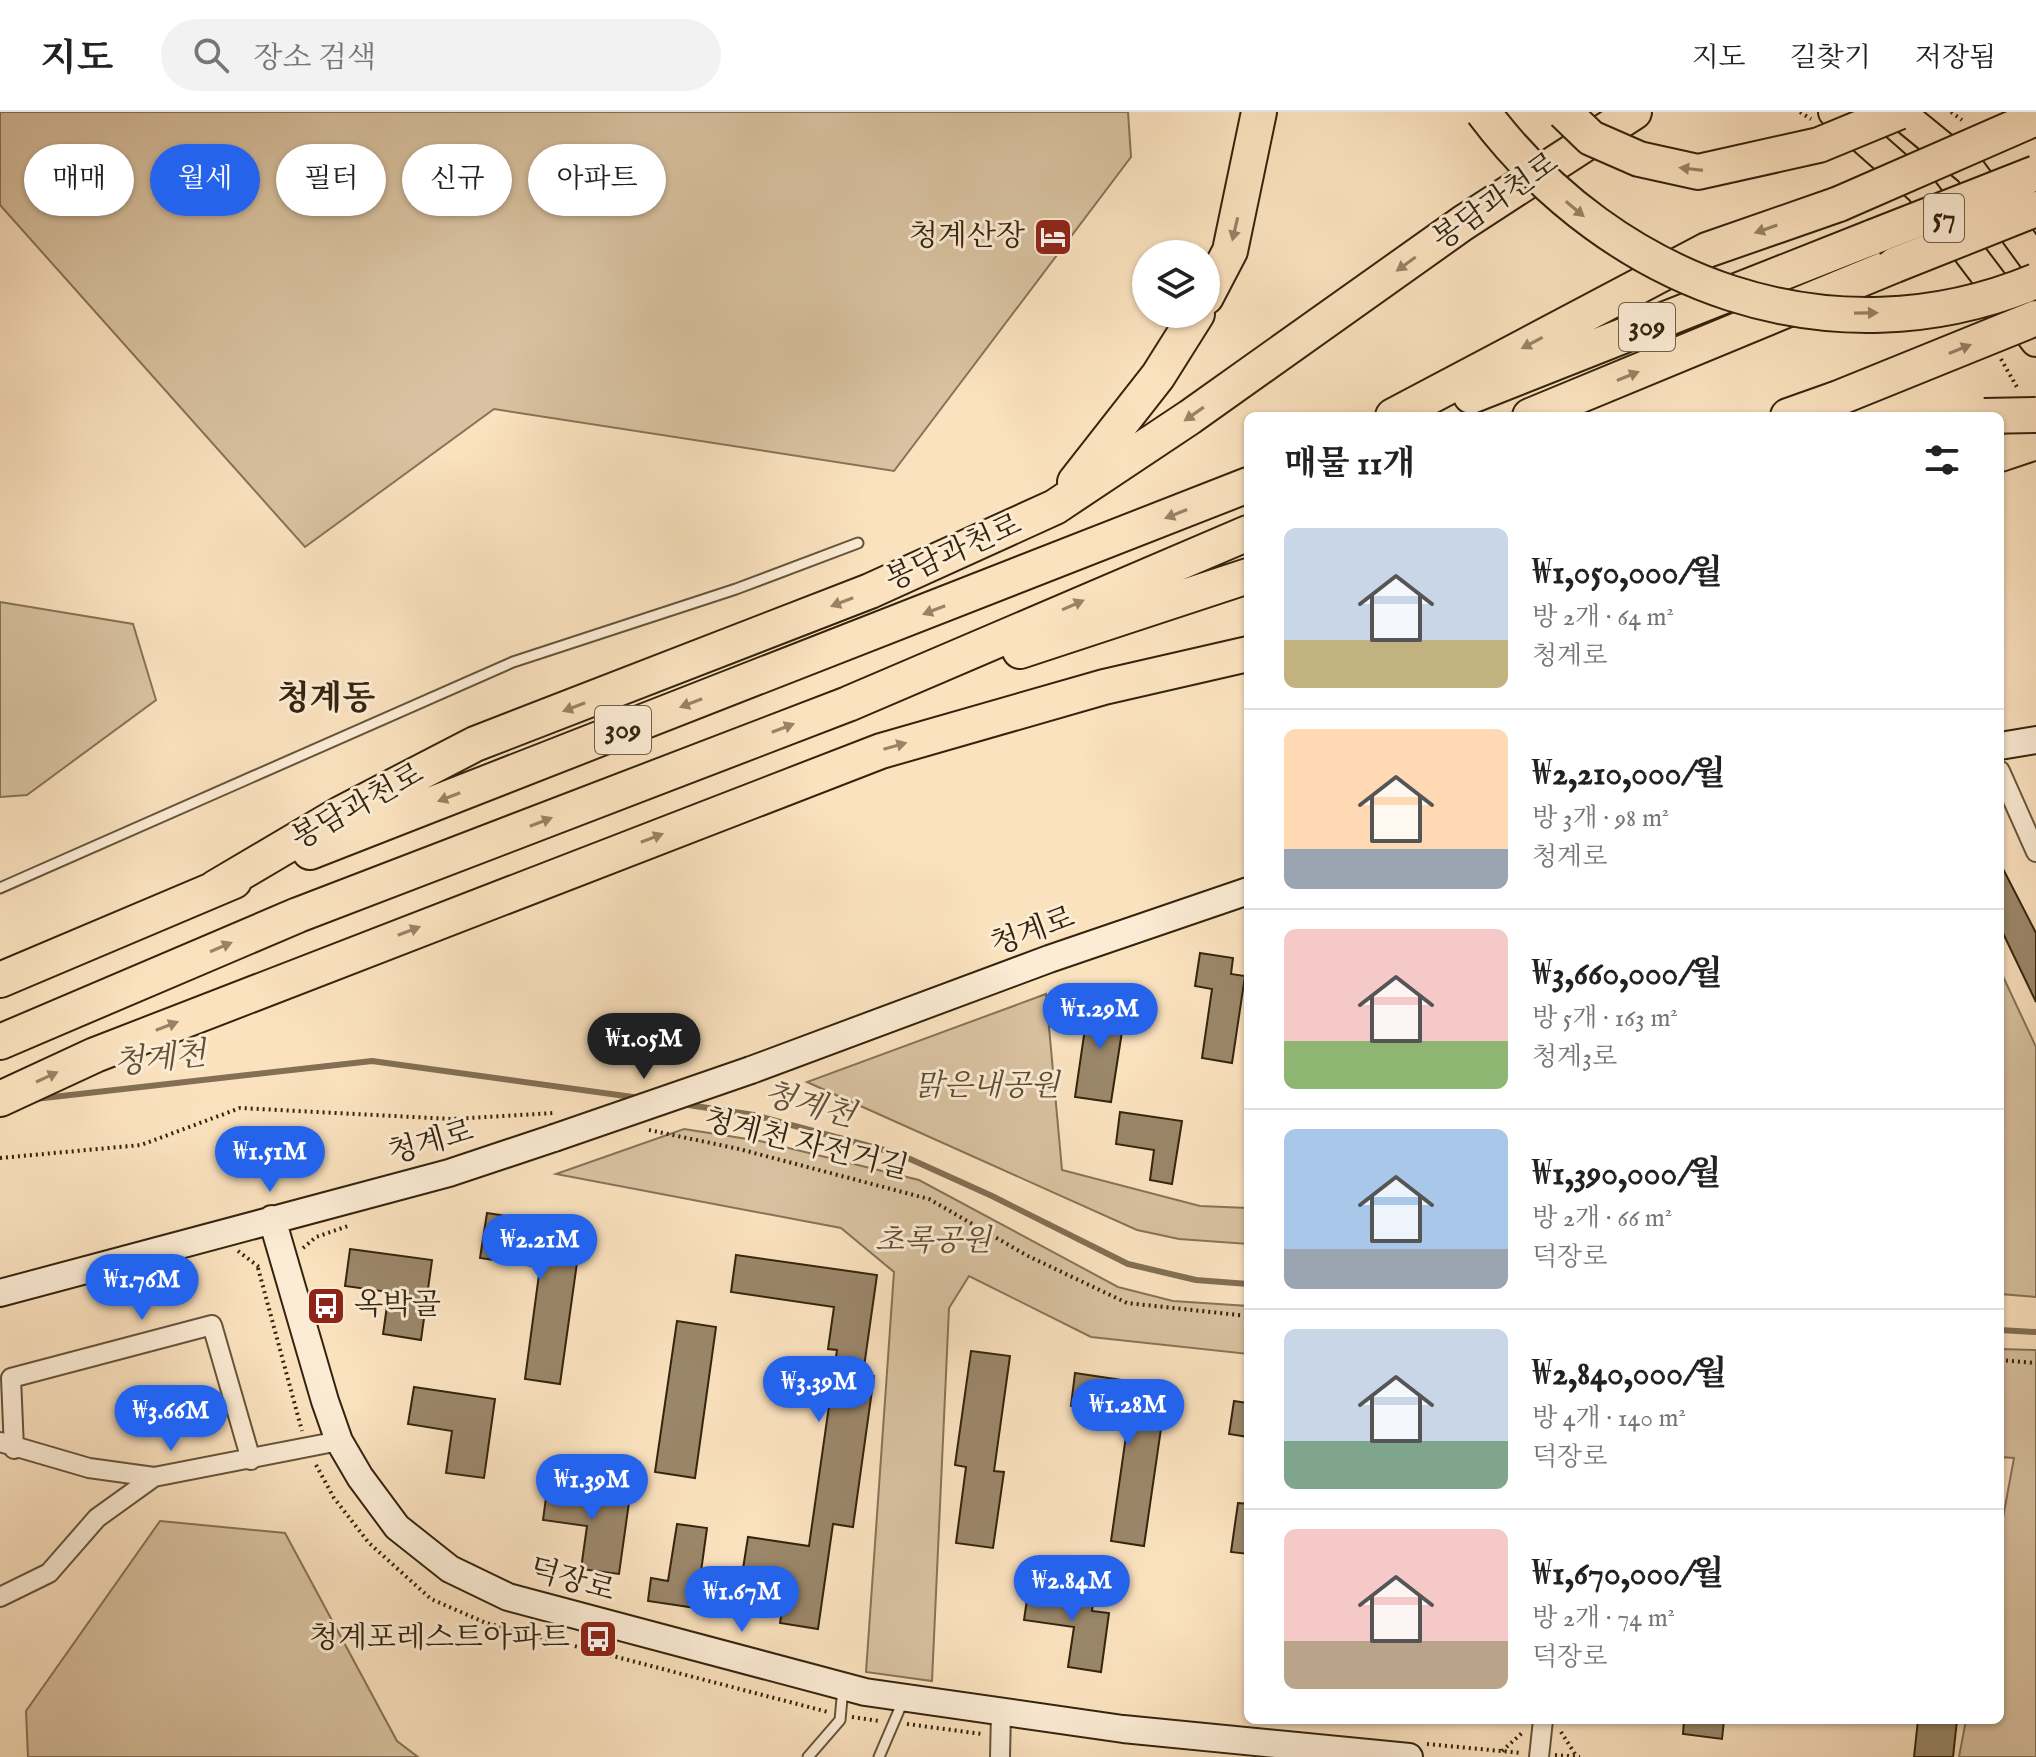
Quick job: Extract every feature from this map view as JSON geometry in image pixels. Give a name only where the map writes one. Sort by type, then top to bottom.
[{"type":"highway","points":[[1220,270],[1230,251],[1259,112]]},
{"type":"highway","points":[[1483,112],[1548,186],[1588,220],[1660,265],[1730,293],[1813,314],[1916,312],[2003,294],[2036,281]]},
{"type":"highway","points":[[1564,112],[1591,138],[1639,159],[1698,172],[1819,145],[1899,112]]},
{"type":"highway","name":"봉담과천로","points":[[215,888],[342,813],[475,744],[870,591],[1055,507],[1190,417],[1463,223],[1634,112]]},
{"type":"highway","points":[[1401,412],[1707,250],[1839,204],[2036,118]]},
{"type":"highway","name":"309","points":[[1430,412],[2036,173]]},
{"type":"highway","name":"309","points":[[1540,412],[2036,209]]},
{"type":"highway","points":[[1799,412],[2036,318]]},
{"type":"highway","points":[[1055,507],[1158,376],[1188,328]]},
{"type":"highway","points":[[2004,416],[2036,415]]},
{"type":"highway","points":[[2004,453],[2036,442]]},
{"type":"highway","name":"봉담과천로","points":[[0,980],[215,888],[1244,487]]},
{"type":"highway","name":"309","points":[[0,1042],[45,1020],[298,915],[848,704],[1244,535]]},
{"type":"highway","points":[[848,704],[918,687],[1133,611],[1244,577]]},
{"type":"highway","points":[[0,1099],[95,1055],[881,751],[1104,687],[1244,655]]},
{"type":"main road","name":"57","points":[[1834,112],[1921,189],[2036,341]]},
{"type":"main road","name":"57","points":[[1899,112],[1970,170],[2036,261]]},
{"type":"street","points":[[2004,745],[2036,740]]},
{"type":"street","points":[[2004,780],[2036,852]]},
{"type":"street","name":"청계로","points":[[0,1293],[449,1173],[751,1070],[1049,959],[1244,892]]},
{"type":"street","name":"덕장로","points":[[272,1219],[339,1441],[397,1527],[450,1569],[508,1597],[844,1686],[905,1698],[1123,1729],[1412,1750]]},
{"type":"street","points":[[251,1460],[212,1325],[11,1378],[7,1446],[89,1468],[154,1477],[251,1460],[339,1441]]},
{"type":"street","points":[[0,1597],[49,1573],[97,1518],[154,1477]]},
{"type":"street","points":[[1000,1757],[1001,1713]]},
{"type":"street","points":[[1539,1756],[1549,1724]]},
{"type":"lane","points":[[0,888],[513,662],[736,589],[858,543]]},
{"type":"lane","points":[[808,1757],[840,1720],[844,1686]]},
{"type":"lane","points":[[879,1757],[905,1698]]},
{"type":"path","points":[[0,1158],[141,1145],[240,1108],[452,1119],[551,1113],[567,1115]]},
{"type":"path","name":"청계천 자전거길","points":[[645,1129],[739,1149],[929,1199],[1028,1256],[1127,1303],[1244,1316]]},
{"type":"path","points":[[2004,1360],[2036,1363]]},
{"type":"path","points":[[1501,1751],[1524,1732],[1525,1724]]},
{"type":"path","points":[[1552,1724],[1579,1757]]},
{"type":"path","points":[[1412,1750],[1501,1751],[1579,1757]]},
{"type":"green space","points":[[0,112],[1128,112],[1131,157],[894,471],[494,409],[305,547],[0,205]]},
{"type":"green space","points":[[0,602],[133,624],[156,700],[27,795],[0,797]]},
{"type":"green space","points":[[2004,979],[2036,1047],[2036,1297],[2004,1294]]},
{"type":"green space","name":"맑은내공원","points":[[1046,994],[1062,1170],[1200,1206],[1244,1208],[1244,1244],[1179,1239],[1137,1230],[807,1082]]},
{"type":"green space","name":"초록공원","points":[[684,1129],[760,1141],[919,1180],[1118,1287],[1173,1301],[1244,1306],[1244,1354],[1091,1337],[969,1276],[949,1308],[932,1681],[866,1672],[894,1272],[841,1228],[556,1174]]},
{"type":"green space","points":[[2004,1349],[2036,1350],[2036,1757],[1959,1757],[1965,1724],[2004,1724],[2004,1512],[2014,1458],[2004,1457]]},
{"type":"green space","points":[[160,1521],[285,1533],[397,1741],[418,1757],[28,1757],[26,1711]]},
{"type":"building","points":[[2004,871],[2036,933],[2036,1002],[2004,935]]},
{"type":"building","points":[[1200,953],[1233,958],[1231,974],[1244,976],[1232,1063],[1202,1058],[1212,989],[1195,986]]},
{"type":"building","points":[[1089,1001],[1126,1006],[1111,1102],[1075,1097]]},
{"type":"building","points":[[1120,1112],[1182,1121],[1172,1184],[1150,1180],[1154,1150],[1116,1144]]},
{"type":"building","points":[[487,1213],[582,1227],[560,1384],[525,1379],[540,1267],[480,1258]]},
{"type":"building","points":[[350,1249],[432,1260],[421,1340],[383,1334],[389,1292],[345,1286]]},
{"type":"building","points":[[736,1255],[877,1275],[863,1374],[874,1376],[853,1527],[833,1524],[818,1629],[780,1623],[786,1581],[742,1575],[748,1537],[809,1546],[837,1350],[828,1349],[834,1307],[731,1292]]},
{"type":"building","points":[[677,1321],[716,1327],[695,1478],[655,1472]]},
{"type":"building","points":[[971,1351],[1010,1356],[994,1471],[1004,1472],[993,1548],[956,1543],[966,1467],[955,1465]]},
{"type":"building","points":[[1075,1373],[1149,1384],[1147,1398],[1165,1401],[1144,1546],[1111,1541],[1129,1415],[1071,1406]]},
{"type":"building","points":[[414,1387],[495,1399],[484,1478],[446,1473],[452,1431],[408,1424]]},
{"type":"building","points":[[1234,1401],[1244,1402],[1244,1436],[1229,1434]]},
{"type":"building","points":[[548,1483],[630,1495],[619,1574],[581,1569],[587,1526],[543,1520]]},
{"type":"building","points":[[1238,1503],[1244,1504],[1244,1554],[1231,1552]]},
{"type":"building","points":[[677,1524],[707,1528],[696,1608],[648,1601],[651,1578],[668,1581]]},
{"type":"building","points":[[1029,1586],[1094,1596],[1092,1611],[1109,1613],[1101,1672],[1068,1667],[1074,1627],[1024,1620]]},
{"type":"building","points":[[1684,1724],[1724,1724],[1722,1739],[1683,1734]]},
{"type":"building","points":[[1918,1724],[1957,1724],[1953,1757],[1914,1757]]},
{"type":"waterway","name":"청계천","points":[[35,1099],[372,1061],[640,1098]]},
{"type":"waterway","name":"청계천","points":[[682,1104],[754,1115],[899,1154],[992,1196],[1128,1264],[1196,1280],[1244,1284]]},
{"type":"waterway","name":"청계천","points":[[2004,1330],[2036,1332]]},
{"type":"place","name":"청계산장","points":[[1053,237]]},
{"type":"place","name":"옥박골","points":[[326,1306]]},
{"type":"place","name":"청계포레스트아파트","points":[[598,1639]]},
{"type":"district","name":"청계동","points":[[326,699]]}]
